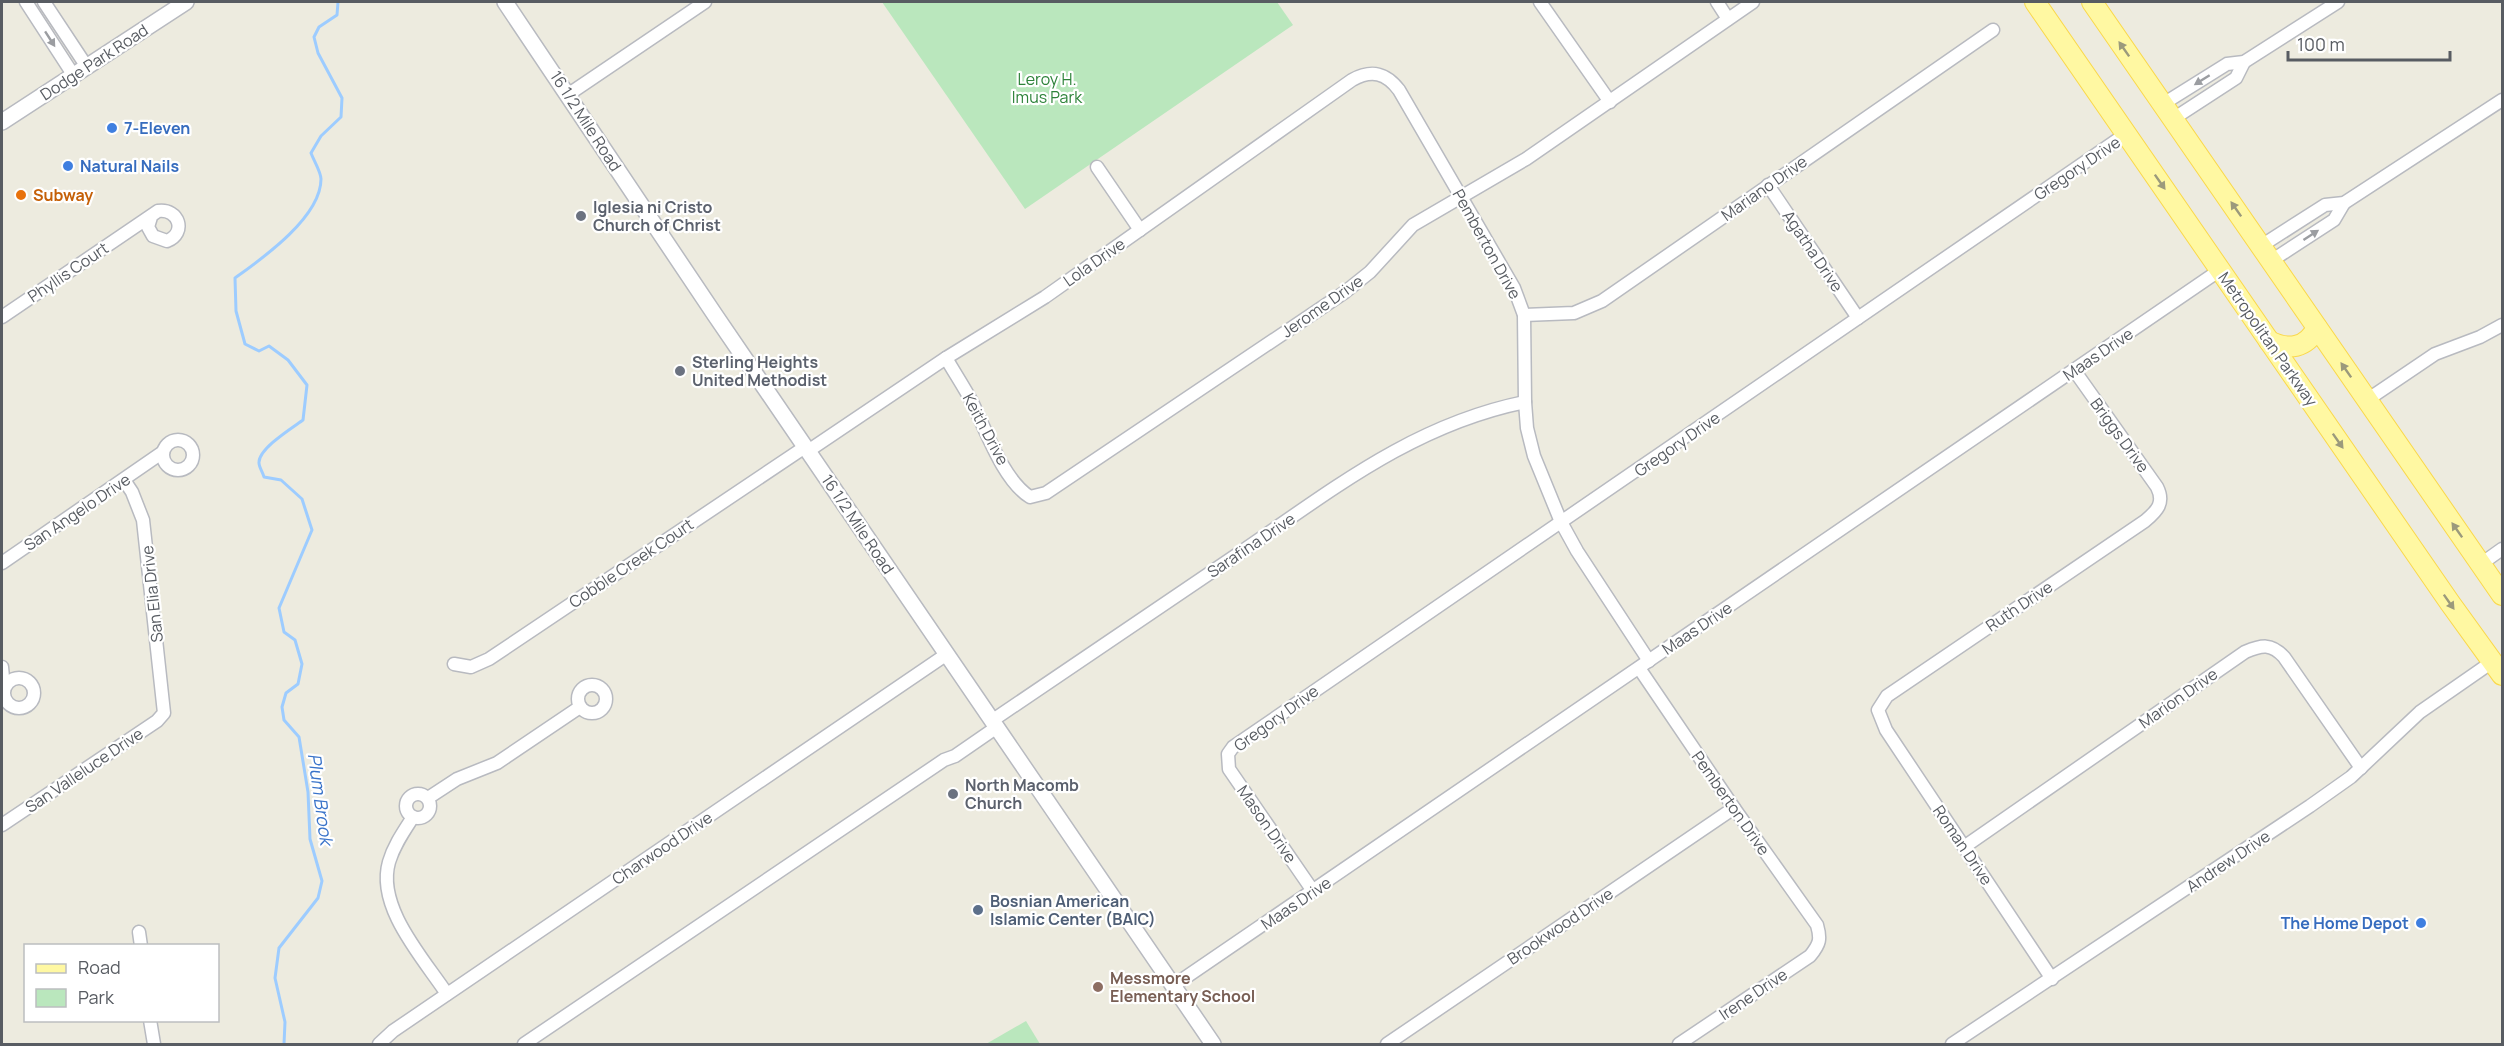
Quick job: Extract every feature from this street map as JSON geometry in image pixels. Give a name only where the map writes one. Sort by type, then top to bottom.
[{"type":"main road","name":"Metropolitan Parkway","points":[[2035,2],[2497,668]]},
{"type":"main road","points":[[2092,2],[2502,595]]},
{"type":"main road","points":[[2269,341],[2286,347],[2299,346],[2309,340],[2317,328]]},
{"type":"street","points":[[26,2],[80,72]]},
{"type":"street","points":[[44,2],[80,72]]},
{"type":"street","name":"Dodge Park Road","points":[[2,122],[186,2]]},
{"type":"street","name":"16 1/2 Mile Road","points":[[505,2],[806,449],[1214,1044]]},
{"type":"street","points":[[568,94],[705,2]]},
{"type":"street","points":[[1540,2],[1610,102]]},
{"type":"street","points":[[1717,2],[1728,18]]},
{"type":"street","name":"Jerome Drive","points":[[1030,497],[1046,493],[1345,292],[1370,272],[1413,225],[1526,159],[1753,2]]},
{"type":"street","points":[[2168,112],[2227,64],[2244,62],[2338,2]]},
{"type":"street","name":"Mariano Drive","points":[[1524,315],[1574,313],[1602,301],[1993,30]]},
{"type":"street","points":[[2168,112],[2236,78],[2244,62]]},
{"type":"street","name":"Pemberton Drive","points":[[1377,72],[1393,82],[1399,90],[1514,288],[1524,315],[1527,428],[1534,456],[1561,522],[1644,665],[1734,808],[1817,925],[1821,938]]},
{"type":"street","name":"Lola Drive","points":[[806,449],[1045,297],[1352,80],[1377,72]]},
{"type":"street","points":[[2266,254],[2334,220],[2344,203],[2502,100]]},
{"type":"street","name":"Gregory Drive","points":[[1228,754],[1240,741],[2126,134]]},
{"type":"street","points":[[1096,167],[1140,230]]},
{"type":"street","name":"Agatha Drive","points":[[1767,185],[1858,318]]},
{"type":"street","points":[[2266,254],[2325,205],[2344,203]]},
{"type":"street","points":[[158,211],[169,211],[176,217],[179,226],[175,236],[167,241],[157,239],[148,227],[151,217],[158,211]]},
{"type":"street","name":"Phyllis Court","points":[[2,317],[151,217]]},
{"type":"street","points":[[135,228],[150,232]]},
{"type":"street","name":"Maas Drive","points":[[1173,986],[2220,270]]},
{"type":"street","points":[[2367,400],[2435,354],[2480,338],[2502,325]]},
{"type":"street","name":"Keith Drive","points":[[946,358],[973,404],[993,448],[1017,486],[1030,497]]},
{"type":"street","name":"Briggs Drive","points":[[2074,370],[2157,487],[2161,502]]},
{"type":"street","name":"Sarafina Drive","points":[[524,1044],[944,760],[955,756],[995,724],[1377,460],[1461,419],[1525,402]]},
{"type":"street","name":"San Angelo Drive","points":[[2,563],[152,462],[169,444],[178,440],[187,443],[193,451],[193,461],[186,468],[177,471],[152,462]]},
{"type":"street","name":"Cobble Creek Court","points":[[454,664],[471,668],[489,659],[806,449]]},
{"type":"street","points":[[163,452],[168,466]]},
{"type":"street","name":"San Elia Drive","points":[[123,480],[137,504],[145,530],[164,713]]},
{"type":"street","name":"Ruth Drive","points":[[1878,710],[1887,696],[2145,521],[2158,509],[2161,502]]},
{"type":"street","points":[[2481,564],[2502,549]]},
{"type":"street","name":"Marion Drive","points":[[1964,846],[2245,652],[2259,646],[2273,647],[2283,657],[2361,768]]},
{"type":"street","name":"Charwood Drive","points":[[379,1044],[393,1031],[947,654]]},
{"type":"street","points":[[2,668],[29,682],[34,691],[32,701],[25,707],[15,708],[7,703],[3,693],[2,668]]},
{"type":"street","name":"Andrew Drive","points":[[1952,1044],[2310,806],[2361,768],[2411,719],[2497,668]]},
{"type":"street","points":[[4,688],[10,680],[20,678]]},
{"type":"street","points":[[428,798],[457,779],[497,763],[580,707]]},
{"type":"street","name":"Roman Drive","points":[[1878,710],[1886,730],[2052,979]]},
{"type":"street","name":"San Valleluce Drive","points":[[2,825],[157,721],[164,713]]},
{"type":"street","name":"Mason Drive","points":[[1228,754],[1230,769],[1236,780],[1313,891]]},
{"type":"street","points":[[421,794],[428,798],[430,806],[428,813],[421,817],[413,817],[406,808],[410,797],[421,794]]},
{"type":"street","name":"Brookwood Drive","points":[[1387,1044],[1734,808]]},
{"type":"street","points":[[413,817],[399,839],[388,865],[386,884],[390,902],[400,924],[447,994]]},
{"type":"street","name":"Irene Drive","points":[[1679,1044],[1810,956],[1818,947],[1821,938]]},
{"type":"street","points":[[150,1022],[154,1044]]},
{"type":"green space","name":"Leroy H. Imus Park","points":[[882,2],[1277,2],[1293,25],[1025,209]]},
{"type":"green space","points":[[1026,1021],[1040,1044],[986,1044]]},
{"type":"waterway","name":"Plum Brook","points":[[284,1044],[285,1022],[275,978],[279,948],[318,898],[322,881],[310,839],[308,792],[299,737],[284,720],[282,707],[286,693],[298,684],[302,664],[295,640],[284,632],[279,608],[312,530],[302,499],[281,480],[264,477],[259,463],[260,457],[270,445],[303,420],[307,385],[288,360],[269,346],[259,351],[245,344],[236,311],[235,278],[275,248],[301,222],[312,208],[318,193],[321,176],[311,153],[321,136],[341,117],[342,98],[318,53],[314,37],[319,27],[337,15],[338,2]]},
{"type":"place","name":"7-Eleven","points":[[112,128]]},
{"type":"place","name":"Natural Nails","points":[[68,166]]},
{"type":"place","name":"Subway","points":[[21,195]]},
{"type":"place","name":"Iglesia ni Cristo Church of Christ","points":[[581,216]]},
{"type":"place","name":"Sterling Heights United Methodist","points":[[680,371]]},
{"type":"place","name":"North Macomb Church","points":[[953,794]]},
{"type":"place","name":"Bosnian American Islamic Center (BAIC)","points":[[978,910]]},
{"type":"place","name":"The Home Depot","points":[[2421,923]]},
{"type":"place","name":"Messmore Elementary School","points":[[1098,987]]}]
